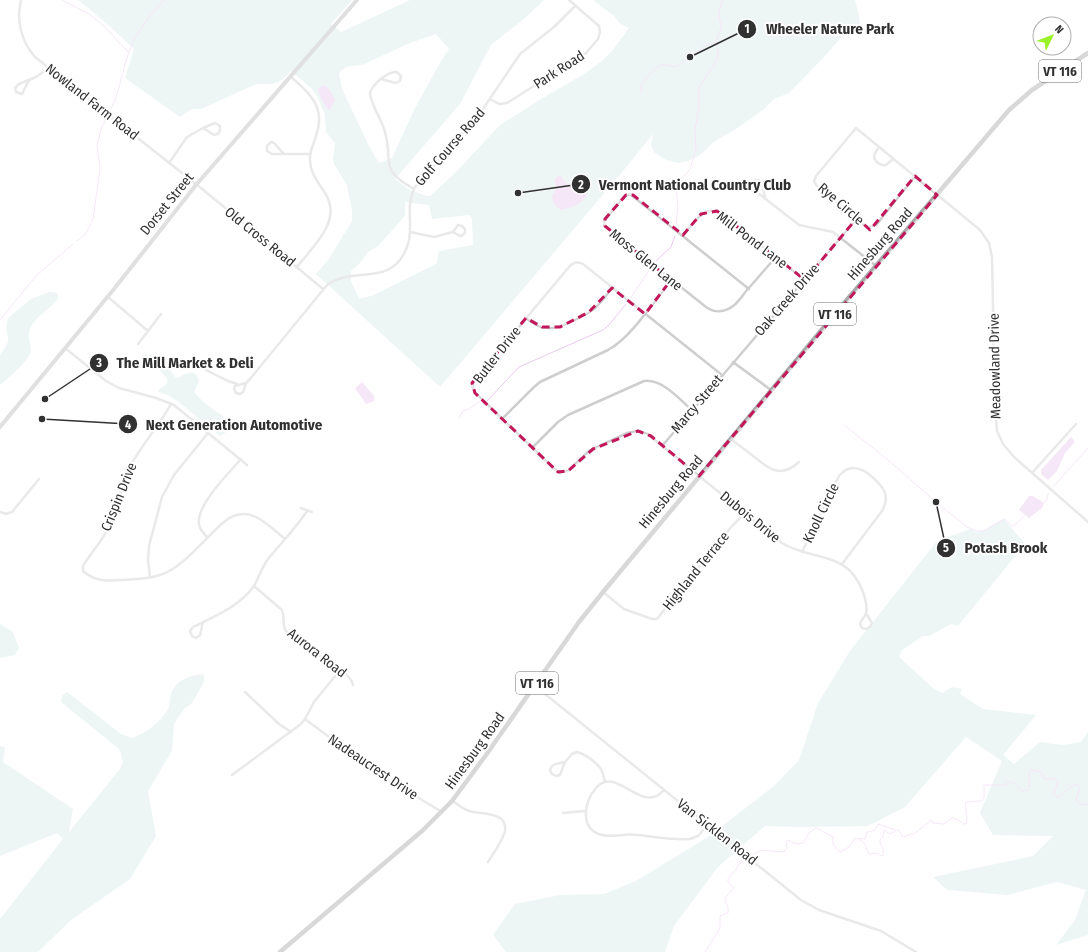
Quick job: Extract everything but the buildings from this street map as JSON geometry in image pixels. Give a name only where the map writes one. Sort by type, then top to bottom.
[{"type":"main road","name":"Hinesburg Road","points":[[280,952],[405,846],[452,801],[579,622],[699,476],[876,266],[1020,99],[1088,53]]},
{"type":"street","name":"Nowland Farm Road","points":[[21,0],[19,20],[24,40],[32,53],[196,185]]},
{"type":"street","name":"Dorset Street","points":[[0,427],[196,185],[356,0]]},
{"type":"street","name":"Park Road","points":[[490,99],[499,104],[507,103],[580,58],[594,45],[600,34],[599,26],[569,0]]},
{"type":"street","name":"Golf Course Road","points":[[238,384],[234,387],[234,390],[236,393],[240,394],[244,391],[246,383],[323,289],[331,282],[338,278],[374,274],[391,268],[403,255],[408,243],[410,232],[409,206],[414,189],[474,121],[520,54],[554,27],[575,6]]},
{"type":"street","points":[[29,80],[22,94],[16,92],[15,88],[18,84],[39,75],[49,68]]},
{"type":"street","points":[[381,79],[395,84],[399,82],[401,76],[398,72],[394,71],[381,79],[372,87],[370,94],[385,131],[389,164],[393,174],[397,179],[414,189]]},
{"type":"street","points":[[291,76],[312,96],[319,113],[318,131],[310,154],[310,165],[328,199],[330,206],[330,218],[324,234],[297,267]]},
{"type":"street","points":[[169,163],[187,137],[203,128],[215,123],[220,126],[218,134],[214,135],[203,128]]},
{"type":"street","name":"Rye Circle","points":[[914,176],[875,226],[872,227],[867,227],[816,185],[815,182],[815,178],[856,128],[937,195]]},
{"type":"street","points":[[284,154],[274,143],[271,142],[266,146],[267,151],[270,154],[284,154],[310,154]]},
{"type":"street","points":[[879,147],[874,155],[874,158],[880,165],[886,165],[893,159]]},
{"type":"street","points":[[765,198],[763,183],[759,180],[755,180],[752,184],[752,188],[801,226],[833,232],[876,266]]},
{"type":"street","name":"Old Cross Road","points":[[196,185],[323,289]]},
{"type":"street","name":"Moss Glen Lane","points":[[749,289],[630,194],[624,196],[604,221],[604,225],[607,228],[671,280],[706,307],[718,311],[727,310],[733,306],[749,289],[776,257]]},
{"type":"street","name":"Meadowland Drive","points":[[937,195],[980,230],[989,243],[993,267],[996,424],[1000,438],[1014,457],[1088,522]]},
{"type":"street","name":"Mill Pond Lane","points":[[683,235],[701,214],[709,211],[717,211],[805,280]]},
{"type":"street","name":"Oak Creek Drive","points":[[733,362],[857,218]]},
{"type":"street","points":[[410,232],[434,238],[453,232],[459,225],[463,226],[465,229],[464,234],[461,236],[453,232]]},
{"type":"street","name":"Butler Drive","points":[[699,476],[644,432],[638,431],[630,432],[589,451],[568,471],[563,473],[556,471],[475,393],[472,389],[472,383],[569,267],[574,263],[581,263],[722,375]]},
{"type":"street","points":[[502,419],[540,382],[618,344],[626,337],[671,280]]},
{"type":"street","points":[[526,318],[542,328],[560,326],[589,312],[600,303],[612,288]]},
{"type":"street","points":[[107,296],[148,331]]},
{"type":"street","points":[[138,344],[161,314]]},
{"type":"street","points":[[65,348],[103,378],[119,388],[156,398],[171,404],[247,465]]},
{"type":"street","points":[[733,362],[771,390]]},
{"type":"street","name":"Marcy Street","points":[[662,446],[733,362]]},
{"type":"street","points":[[185,366],[192,364],[196,365],[228,381],[238,384],[246,383]]},
{"type":"street","points":[[532,448],[564,417],[644,381],[652,381],[660,384],[692,410]]},
{"type":"street","name":"Crispin Drive","points":[[150,577],[103,581],[91,577],[83,571],[83,566],[110,525],[124,479],[130,466],[160,423],[171,404]]},
{"type":"street","points":[[1032,473],[1076,424]]},
{"type":"street","points":[[208,433],[176,472],[162,497],[149,546],[148,560],[150,577],[164,574],[174,568],[228,519],[237,515],[246,514],[259,518],[285,539]]},
{"type":"street","points":[[731,438],[760,462],[775,470],[787,470],[799,462]]},
{"type":"street","points":[[207,538],[199,526],[201,512],[207,500],[240,459]]},
{"type":"street","name":"Knoll Circle","points":[[802,552],[839,476],[849,469],[861,469],[882,485],[885,492],[886,502],[882,511],[842,564]]},
{"type":"street","name":"Dubois Drive","points":[[699,476],[780,541],[802,552],[827,557],[842,564],[853,574],[860,585],[865,600],[866,613],[872,623],[870,627],[866,629],[862,628],[860,624],[866,613]]},
{"type":"street","points":[[0,512],[6,514],[12,512],[39,479]]},
{"type":"street","points":[[301,508],[312,512]]},
{"type":"street","points":[[203,622],[200,636],[196,638],[192,636],[190,634],[190,629],[203,622],[233,607],[254,586],[265,563],[307,510]]},
{"type":"street","name":"Highland Terrace","points":[[603,592],[624,609],[652,619],[657,619],[732,526],[745,513]]},
{"type":"street","name":"Aurora Road","points":[[254,586],[282,610],[285,628],[290,635],[340,670],[351,679],[353,685]]},
{"type":"street","points":[[232,775],[264,750],[291,732],[305,719],[314,702],[340,670]]},
{"type":"street","name":"Van Sicklen Road","points":[[534,686],[807,904],[819,910],[881,931],[916,952]]},
{"type":"street","points":[[245,692],[279,724],[291,732]]},
{"type":"street","name":"Nadeaucrest Drive","points":[[305,719],[380,775],[442,812]]},
{"type":"street","points":[[565,762],[552,766],[550,770],[552,774],[556,776],[560,774],[565,762],[577,752],[582,753],[600,768],[605,782]]},
{"type":"street","points":[[664,790],[656,796],[648,798],[616,783],[605,782],[594,790],[587,803],[585,811],[586,819],[590,828],[605,836],[630,835],[688,840],[698,836],[708,826]]},
{"type":"street","points":[[452,801],[470,811],[496,816],[503,822],[505,831],[488,862]]},
{"type":"street","points":[[563,813],[585,811]]},
{"type":"highlighted area","points":[[915,176],[937,195],[699,476],[651,436],[638,431],[593,449],[568,471],[558,472],[475,393],[472,383],[526,318],[542,327],[560,327],[589,312],[612,288],[645,314],[671,280],[605,226],[605,219],[626,195],[633,195],[683,235],[701,214],[717,211],[805,280],[857,218],[870,230]]},
{"type":"shaded area","points":[[78,0],[352,0],[331,24],[341,32],[410,0],[544,0],[525,18],[491,45],[460,104],[395,179],[410,190],[427,196],[430,196],[455,173],[500,125],[586,73],[612,51],[629,28],[620,24],[614,16],[593,0],[855,0],[860,27],[856,34],[843,35],[789,93],[774,99],[764,109],[736,129],[715,141],[699,156],[688,161],[678,163],[666,160],[654,152],[651,145],[653,134],[440,387],[316,274],[329,259],[352,221],[352,211],[347,185],[334,164],[333,159],[335,143],[326,132],[325,115],[317,96],[311,88],[291,71],[277,82],[254,85],[201,109],[192,109],[180,117],[125,78],[134,49],[105,22]],"holes":[[[436,34],[449,49],[414,110],[392,158],[379,163],[369,146],[342,89],[339,74],[346,67],[362,65],[410,43]],[[405,202],[429,205],[432,219],[469,215],[472,219],[473,245],[439,251],[437,263],[434,265],[374,295],[359,299],[351,281],[351,271],[361,262],[368,252],[378,246],[403,218],[405,215]]]},
{"type":"shaded area","points":[[324,85],[329,89],[335,99],[330,110],[324,104],[318,89]]},
{"type":"shaded area","points":[[559,175],[573,189],[579,190],[584,187],[588,189],[585,198],[579,204],[562,210],[555,204],[552,196],[556,189],[555,179]]},
{"type":"shaded area","points":[[49,292],[57,293],[58,298],[31,327],[29,335],[31,352],[19,368],[0,385],[0,356],[8,342],[6,328],[8,318],[31,299]]},
{"type":"shaded area","points":[[145,354],[164,362],[176,378],[192,372],[195,374],[199,381],[194,392],[208,406],[235,425],[236,429],[229,429],[221,436],[180,403],[170,396],[159,392],[158,390],[167,384],[167,378],[152,362],[145,358]]},
{"type":"shaded area","points":[[362,382],[374,396],[374,401],[366,404],[355,388]]},
{"type":"shaded area","points":[[1071,437],[1075,442],[1065,453],[1057,471],[1048,480],[1041,474],[1041,470]]},
{"type":"shaded area","points":[[1029,496],[1033,496],[1044,503],[1042,508],[1029,518],[1019,510]]},
{"type":"shaded area","points":[[1004,519],[1025,544],[958,626],[951,624],[929,636],[923,636],[902,650],[899,657],[933,688],[942,693],[952,687],[962,689],[960,694],[983,709],[1036,715],[1003,755],[1014,764],[1040,742],[1063,745],[1081,742],[1088,732],[1088,935],[1056,945],[1075,920],[1086,890],[1057,882],[1007,895],[947,890],[933,877],[1033,856],[1053,836],[993,835],[980,813],[1002,761],[966,737],[905,807],[868,826],[765,826],[718,867],[674,926],[665,952],[506,952],[493,935],[515,904],[560,895],[604,894],[636,881],[708,837],[774,786],[799,760],[818,703],[850,651],[937,541],[970,529],[976,532],[983,531]]},
{"type":"shaded area","points":[[0,624],[13,632],[19,648],[15,655],[0,658]]},
{"type":"shaded area","points":[[201,674],[204,675],[204,682],[192,703],[184,709],[177,719],[174,725],[172,751],[148,791],[156,836],[130,879],[71,920],[38,952],[0,952],[0,919],[63,839],[57,833],[0,856],[0,746],[5,747],[3,762],[73,809],[69,832],[120,769],[123,762],[119,749],[61,702],[62,696],[67,692],[121,734],[132,738],[148,730],[161,719],[168,709],[171,693],[174,687],[180,681],[188,677]]},
{"type":"waterway","points":[[62,0],[89,14],[104,26],[128,52]]},
{"type":"waterway","points":[[111,109],[117,95],[127,59],[135,38],[144,24],[164,0]]},
{"type":"waterway","points":[[676,224],[678,207],[676,185],[678,180],[690,169],[696,150],[695,130],[699,107],[699,87],[716,62],[718,56],[717,39],[721,28],[719,14],[723,0]]},
{"type":"waterway","points":[[641,93],[641,85],[656,68],[662,65],[679,65],[708,44],[716,42]]},
{"type":"waterway","points":[[77,241],[86,233],[93,219],[100,168],[97,146],[101,129],[107,117]]},
{"type":"waterway","points":[[655,262],[671,247],[675,236]]},
{"type":"waterway","points":[[0,320],[36,276],[73,244]]},
{"type":"waterway","points":[[630,299],[650,269]]},
{"type":"waterway","points":[[487,401],[519,367],[603,330],[626,304]]},
{"type":"waterway","points":[[459,418],[463,411],[479,402]]},
{"type":"waterway","points":[[844,425],[887,459],[967,527],[977,531],[983,531],[1004,519],[1014,526],[1025,515]]},
{"type":"waterway","points":[[1053,487],[1088,448]]},
{"type":"waterway","points":[[1044,503],[1047,500],[1049,493]]},
{"type":"waterway","points":[[705,952],[720,928],[720,916],[728,913],[725,898],[734,888],[728,882],[728,879],[739,864],[762,850],[785,851],[787,848],[786,842],[788,840],[797,844],[803,843],[810,832],[816,828],[833,837],[833,844],[840,852],[849,847],[855,838],[865,839],[867,832],[875,830],[878,824],[899,831],[903,837],[915,833],[931,820],[933,823],[944,824],[952,818],[966,824],[966,802],[981,801],[984,798],[984,785],[1006,785],[1008,782],[1011,782],[1022,791],[1028,790],[1029,775],[1031,770],[1041,772],[1045,779],[1054,779],[1058,782],[1054,793],[1057,797],[1077,784],[1080,788],[1076,800],[1080,804],[1088,805]]},
{"type":"waterway","points":[[859,839],[864,843],[869,854],[878,853],[881,856],[883,855],[883,848],[880,844],[880,840],[883,836],[884,830],[890,834],[895,831]]},
{"type":"place","name":"Wheeler Nature Park","points":[[690,57]]},
{"type":"place","name":"Vermont National Country Club","points":[[518,193]]},
{"type":"place","name":"The Mill Market & Deli","points":[[45,399]]},
{"type":"place","name":"Next Generation Automotive","points":[[42,419]]},
{"type":"place","name":"Potash Brook","points":[[936,502]]}]
